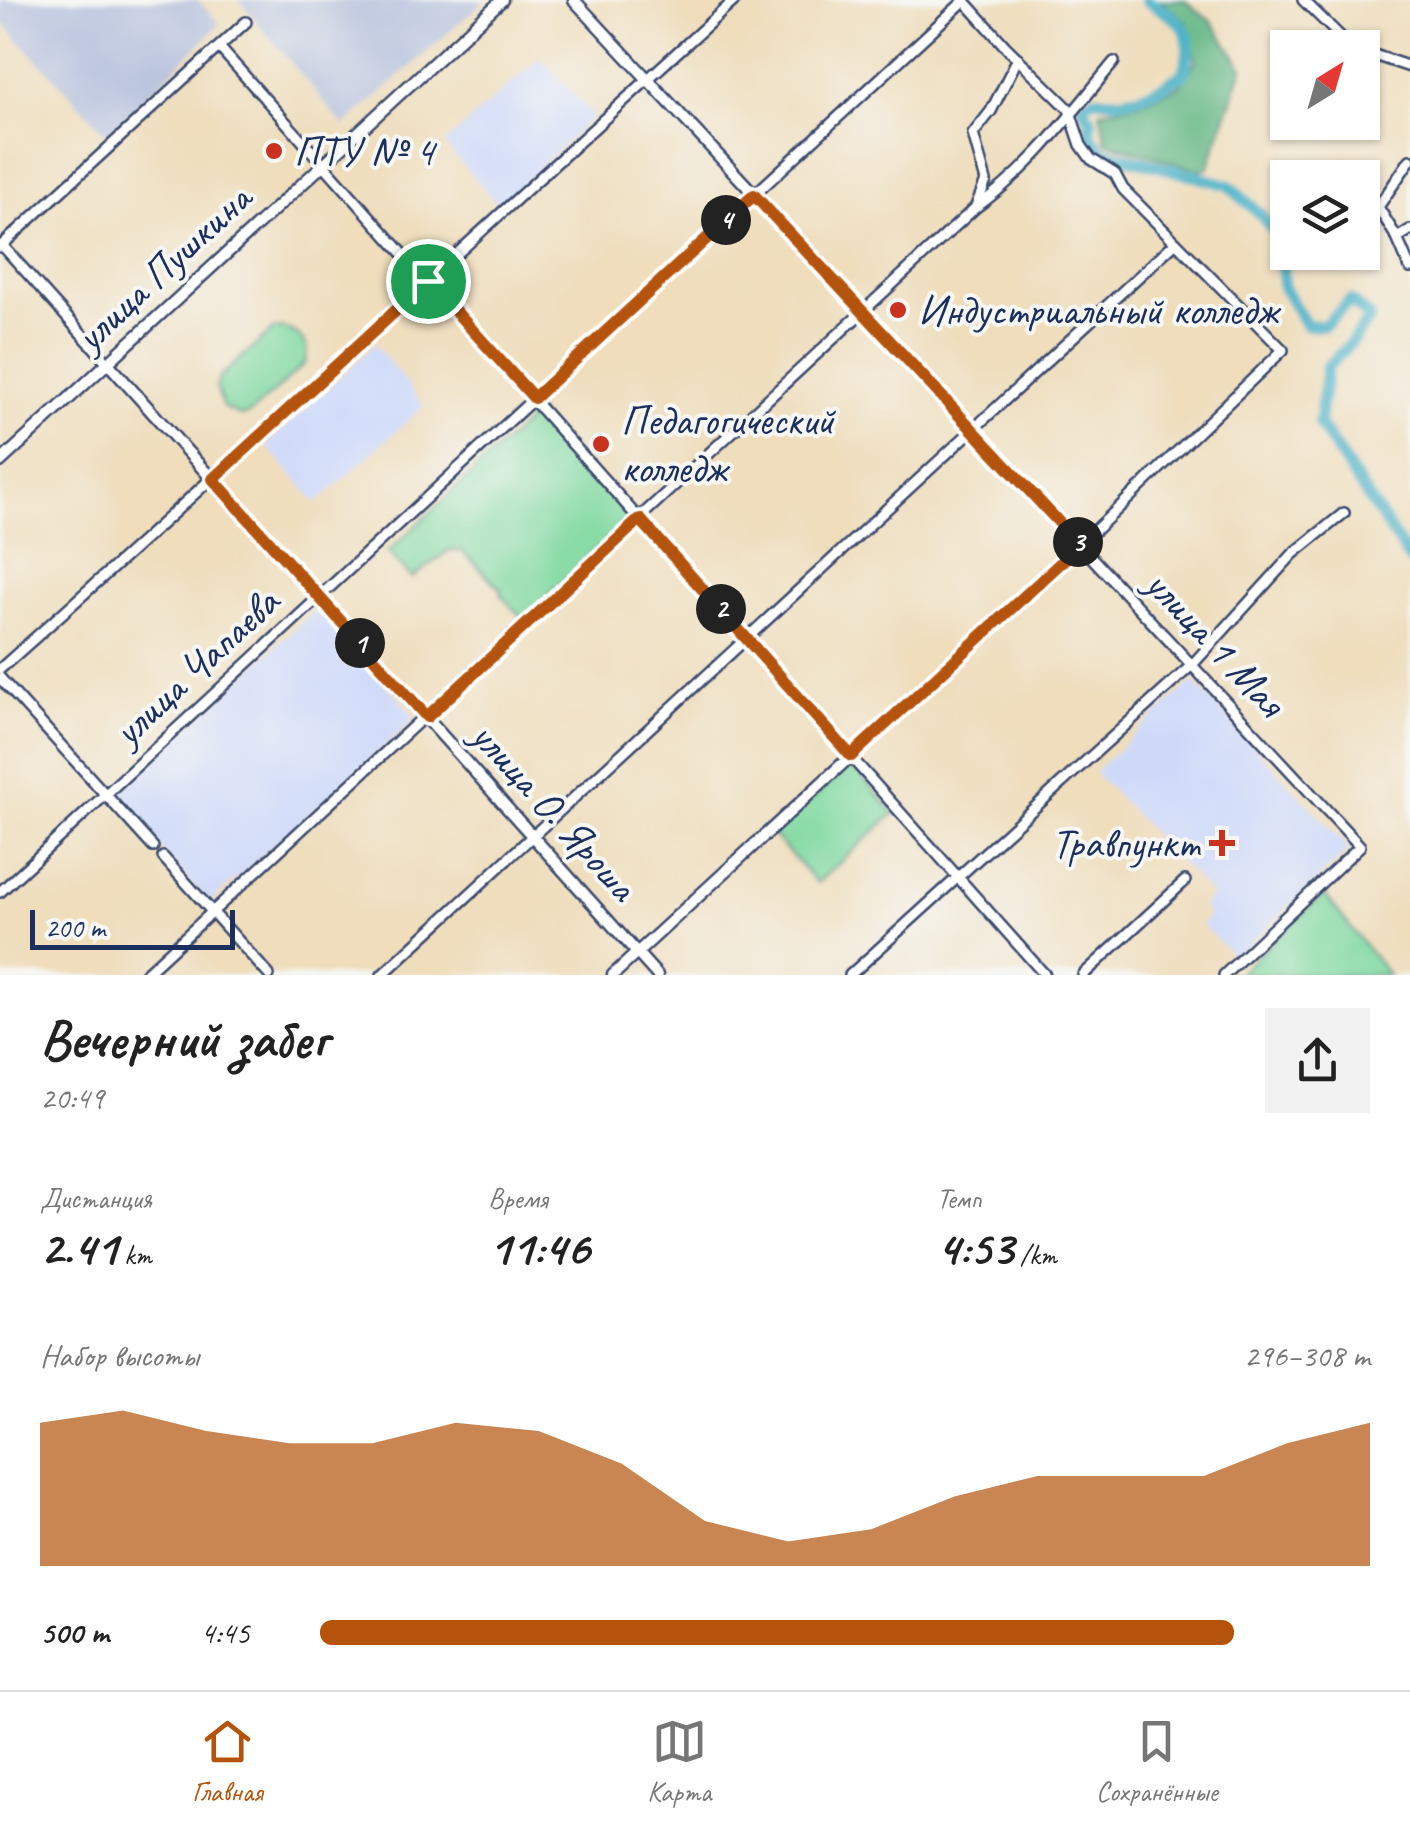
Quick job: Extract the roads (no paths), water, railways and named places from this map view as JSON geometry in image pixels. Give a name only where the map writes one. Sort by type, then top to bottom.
[{"type":"main road","name":"улица Пушкина","points":[[0,462],[502,0]]},
{"type":"main road","name":"улица 1 Мая","points":[[574,0],[1080,545]]},
{"type":"main road","name":"улица О. Яроша","points":[[107,362],[657,975]]},
{"type":"main road","points":[[613,975],[1080,545]]},
{"type":"street","points":[[0,670],[213,479],[646,77],[735,0]]},
{"type":"street","points":[[964,0],[1069,109],[1081,145],[1091,159],[1116,174],[1123,189],[1283,350],[1080,545]]},
{"type":"street","name":"улица Чапаева","points":[[0,892],[964,0]]},
{"type":"street","points":[[1303,0],[1334,30]]},
{"type":"street","points":[[1,246],[246,22]]},
{"type":"street","points":[[219,47],[1045,975]]},
{"type":"street","points":[[1380,57],[1410,66]]},
{"type":"street","points":[[975,208],[986,181],[973,134],[991,111],[1018,58]]},
{"type":"street","points":[[144,975],[975,208],[1000,191],[1072,118],[1114,62]]},
{"type":"street","points":[[1410,160],[1378,207],[1410,268]]},
{"type":"street","points":[[1397,238],[1410,230]]},
{"type":"street","points":[[382,975],[1176,242]]},
{"type":"street","name":"улица О. Яроша","points":[[1,246],[107,362]]},
{"type":"street","points":[[850,975],[1192,665],[1292,554],[1344,512]]},
{"type":"street","name":"улица 1 Мая","points":[[1080,545],[1360,846],[1224,975]]},
{"type":"street","points":[[0,678],[153,847]]},
{"type":"street","points":[[163,857],[269,975]]},
{"type":"street","points":[[1083,975],[1185,881]]},
{"type":"waterway","points":[[1146,0],[1169,14],[1187,35],[1184,73],[1141,96],[1118,100],[1094,98],[1082,106],[1091,120],[1089,133],[1102,151],[1228,185],[1261,215],[1282,243],[1283,287],[1306,325],[1324,326],[1350,301],[1370,317],[1327,367],[1319,424],[1410,560]]},
{"type":"place","name":"ПТУ № 4","points":[[274,151]]},
{"type":"place","name":"Индустриальный колледж","points":[[898,310]]},
{"type":"place","name":"Педагогический колледж","points":[[601,444]]},
{"type":"place","name":"Травпункт","points":[[1222,843]]}]
